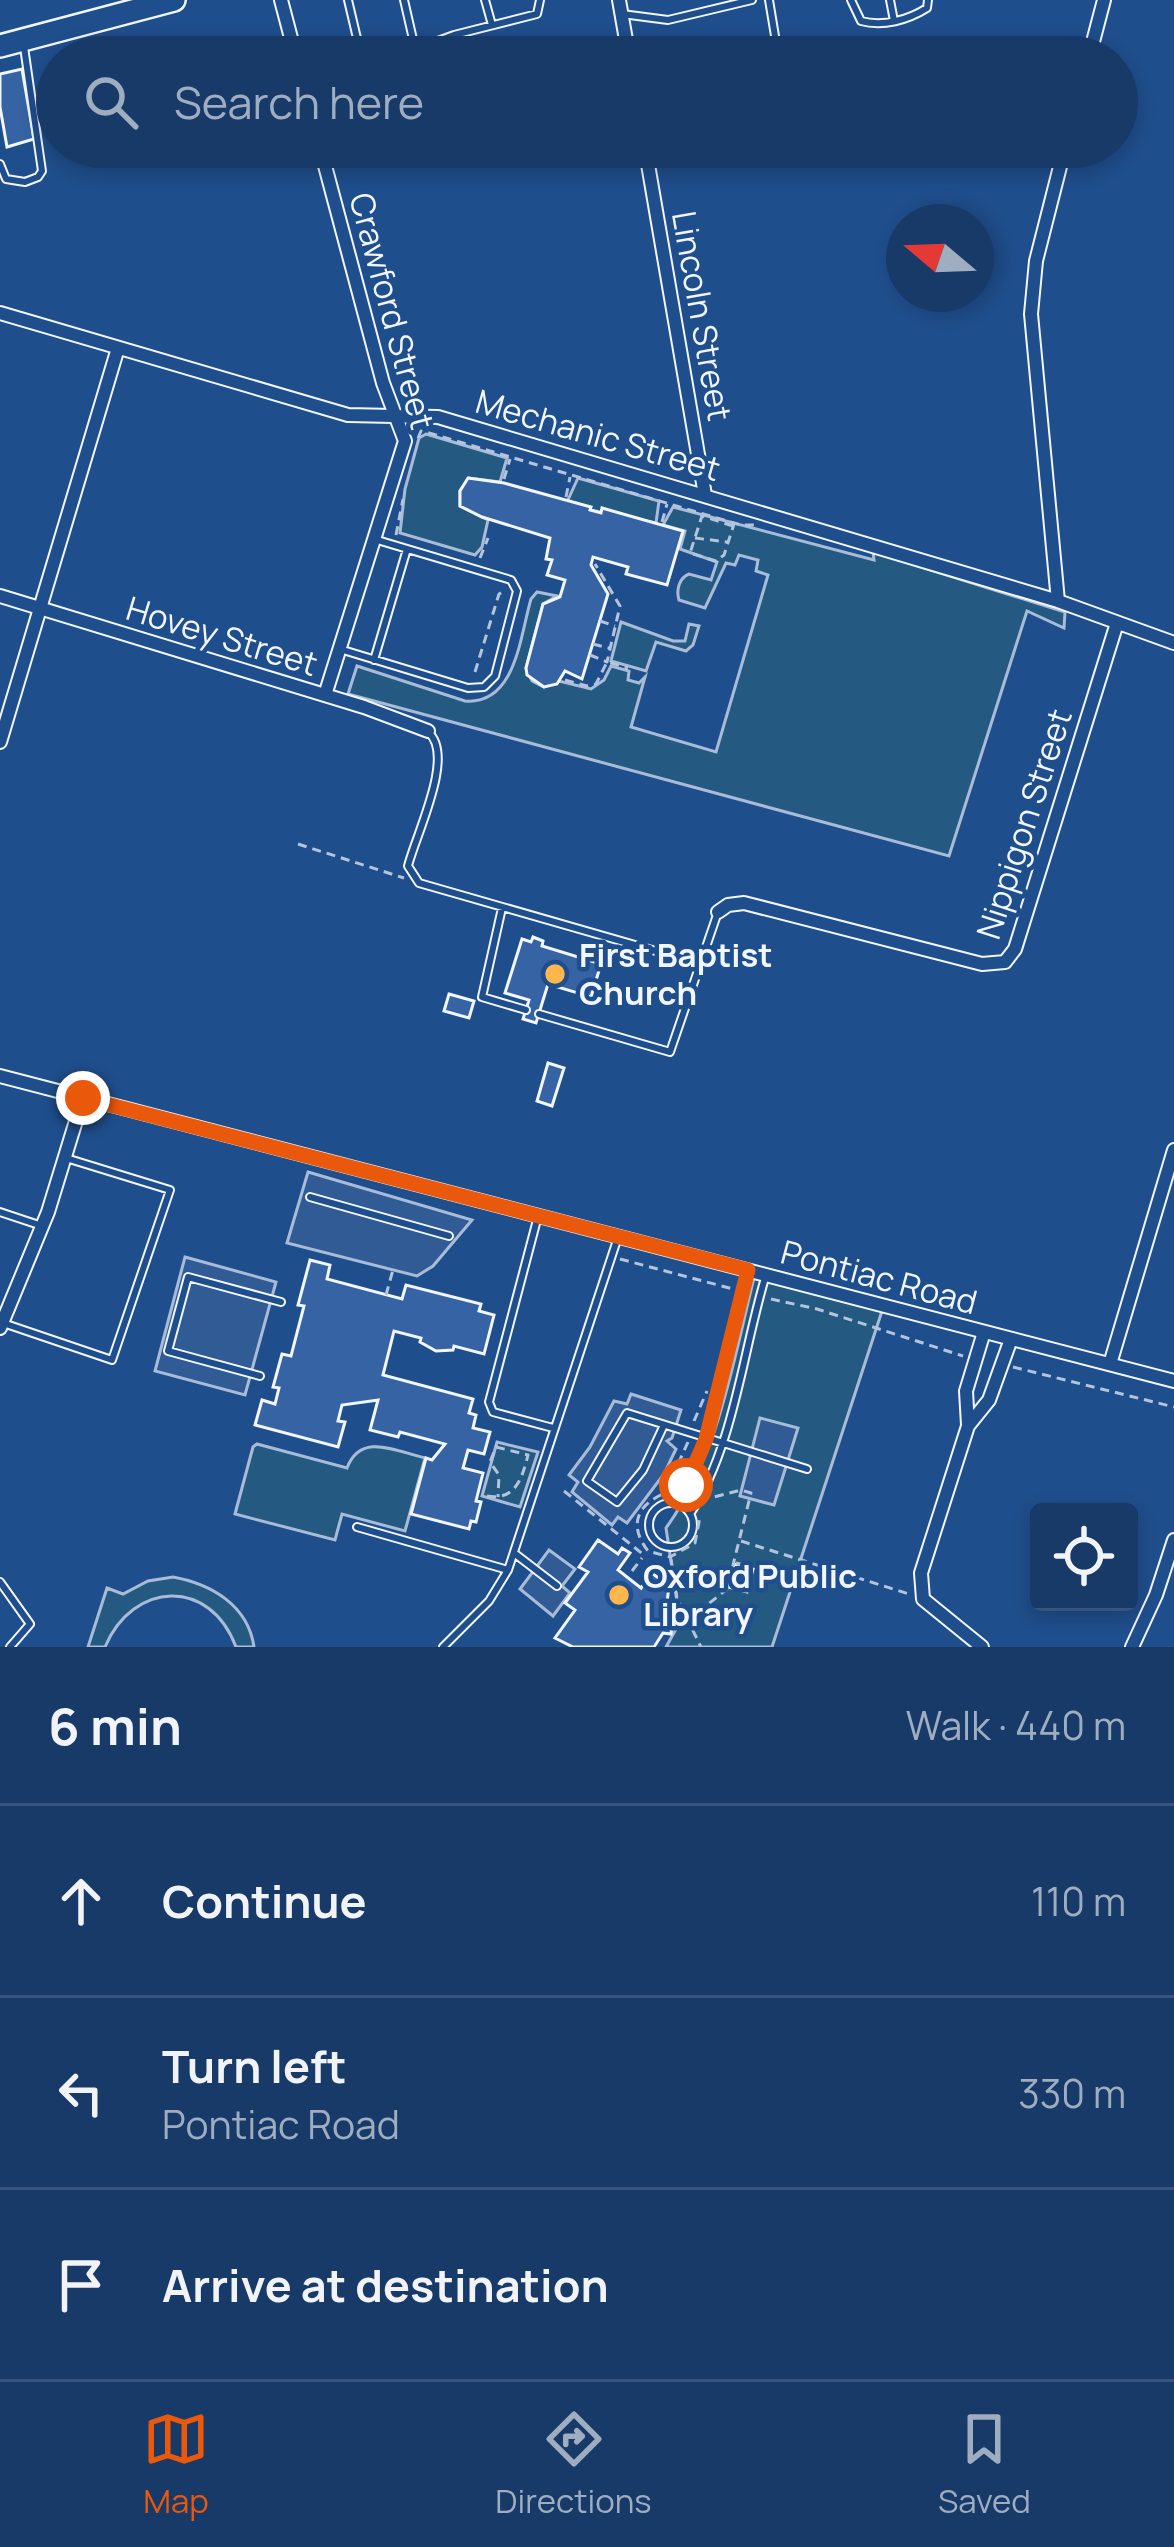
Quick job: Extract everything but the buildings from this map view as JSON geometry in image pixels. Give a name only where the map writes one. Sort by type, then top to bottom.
[{"type":"main road","points":[[0,46],[133,5],[174,0]]},
{"type":"street","points":[[281,0],[290,36]]},
{"type":"street","points":[[1095,36],[1105,0]]},
{"type":"street","name":"Crawford Street","points":[[325,695],[405,441],[326,168]]},
{"type":"street","name":"Lincoln Street","points":[[649,168],[705,495]]},
{"type":"street","points":[[1058,601],[1030,314],[1039,245],[1059,168]]},
{"type":"street","name":"Mechanic Street","points":[[0,313],[348,415],[438,417],[1058,601],[1174,644]]},
{"type":"street","points":[[0,742],[118,348]]},
{"type":"street","name":"Hovey Street","points":[[0,596],[428,731]]},
{"type":"street","name":"Nippigon Street","points":[[718,912],[744,903],[982,964],[1007,961],[1015,950],[1118,623]]},
{"type":"street","name":"Pontiac Road","points":[[0,1076],[1174,1381]]},
{"type":"street","points":[[1,1326],[43,1226],[83,1098]]},
{"type":"street","points":[[1110,1364],[1174,1150]]},
{"type":"street","points":[[982,1647],[923,1599],[921,1574],[968,1426],[966,1391],[984,1332]]},
{"type":"street","points":[[968,1426],[989,1400],[1010,1339]]},
{"type":"street","points":[[1132,1647],[1174,1540]]},
{"type":"lane","points":[[348,0],[358,36]]},
{"type":"lane","points":[[404,0],[412,36]]},
{"type":"lane","points":[[485,0],[492,26]]},
{"type":"lane","points":[[457,36],[537,14],[540,0]]},
{"type":"lane","points":[[620,7],[668,20],[752,0]]},
{"type":"lane","points":[[769,0],[775,36]]},
{"type":"lane","points":[[851,0],[860,21],[912,17],[926,8],[928,0]]},
{"type":"lane","points":[[890,0],[894,21]]},
{"type":"lane","points":[[23,40],[36,130]]},
{"type":"lane","points":[[0,164],[6,179],[14,182],[38,177],[42,168]]},
{"type":"lane","points":[[339,649],[468,688],[484,687],[495,676],[517,591],[512,580],[374,539]]},
{"type":"lane","points":[[374,660],[407,549]]},
{"type":"lane","points":[[428,731],[438,741],[440,760],[408,866],[419,883],[701,964]]},
{"type":"lane","points":[[502,908],[482,997],[526,1010]]},
{"type":"lane","points":[[539,1014],[670,1052],[718,912]]},
{"type":"lane","points":[[1,1326],[112,1360],[170,1190],[65,1159]]},
{"type":"lane","points":[[310,1197],[449,1236]]},
{"type":"lane","points":[[0,1212],[43,1226]]},
{"type":"lane","points":[[538,1216],[489,1402],[493,1412],[553,1428]]},
{"type":"lane","points":[[443,1647],[489,1601],[508,1570],[618,1237]]},
{"type":"lane","points":[[676,1504],[706,1439],[748,1270]]},
{"type":"lane","points":[[690,1514],[703,1499],[721,1445],[766,1275]]},
{"type":"lane","points":[[260,1376],[168,1352],[188,1277],[281,1302]]},
{"type":"lane","points":[[664,1425],[643,1470],[616,1502],[587,1480],[627,1413],[807,1469]]},
{"type":"lane","points":[[676,1504],[690,1514],[692,1529],[685,1542],[671,1547],[656,1542],[650,1518],[659,1508],[676,1504]]},
{"type":"lane","points":[[357,1527],[508,1570]]},
{"type":"lane","points":[[514,1553],[557,1586]]},
{"type":"lane","points":[[0,1582],[30,1624],[10,1647]]},
{"type":"path","points":[[413,455],[422,431],[734,524]]},
{"type":"path","points":[[504,479],[510,457]]},
{"type":"path","points":[[566,497],[571,475]]},
{"type":"path","points":[[401,538],[395,535],[404,506],[402,494]]},
{"type":"path","points":[[662,522],[668,502]]},
{"type":"path","points":[[734,524],[724,555],[716,561],[690,553],[702,516],[772,528]]},
{"type":"path","points":[[476,559],[482,558],[488,538]]},
{"type":"path","points":[[693,538],[728,542]]},
{"type":"path","points":[[565,680],[596,684],[608,662],[620,606],[595,564]]},
{"type":"path","points":[[476,672],[499,594],[505,591]]},
{"type":"path","points":[[600,622],[616,626]]},
{"type":"path","points":[[593,644],[610,649]]},
{"type":"path","points":[[590,655],[628,668]]},
{"type":"path","points":[[298,844],[419,883]]},
{"type":"path","points":[[610,1256],[736,1292]]},
{"type":"path","points":[[386,1294],[394,1265]]},
{"type":"path","points":[[646,1553],[637,1516],[647,1501],[665,1493],[711,1386]]},
{"type":"path","points":[[487,1496],[498,1497],[516,1488],[528,1456],[496,1447],[490,1462],[499,1475],[498,1497]]},
{"type":"path","points":[[564,1491],[646,1553],[670,1557],[695,1543],[703,1499],[741,1490],[751,1493],[725,1592],[686,1622]]},
{"type":"path","points":[[739,1541],[923,1599]]},
{"type":"path","points":[[632,1571],[646,1553]]},
{"type":"path","points":[[670,1557],[676,1598],[701,1647]]},
{"type":"path","points":[[734,1562],[751,1567]]},
{"type":"shaded area","points":[[426,434],[507,458],[500,482],[469,478],[460,491],[460,506],[488,520],[482,547],[475,555],[400,533],[405,489],[419,438]]},
{"type":"shaded area","points":[[578,478],[659,501],[656,523],[567,502]]},
{"type":"shaded area","points":[[673,507],[874,560],[873,552],[1065,612],[1064,628],[1027,611],[949,856],[348,694],[357,666],[465,701],[495,692],[513,665],[537,592],[557,596],[543,604],[526,668],[532,681],[544,687],[559,681],[591,689],[604,680],[611,666],[629,671],[628,680],[639,683],[645,677],[631,727],[716,752],[768,575],[756,571],[758,560],[739,555],[735,565],[726,563],[705,608],[679,600],[683,578],[689,574],[711,580],[717,562],[680,549],[685,531],[663,525]]},
{"type":"shaded area","points":[[621,622],[673,641],[685,641],[689,624],[699,626],[686,651],[656,642],[646,671],[611,661]]},
{"type":"shaded area","points":[[308,1172],[472,1220],[433,1266],[417,1276],[287,1243]]},
{"type":"shaded area","points":[[185,1257],[276,1282],[245,1395],[155,1371]]},
{"type":"shaded area","points":[[754,1278],[882,1311],[772,1647],[666,1647],[680,1622],[666,1528],[711,1440]]},
{"type":"shaded area","points":[[631,1394],[681,1410],[667,1441],[676,1449],[664,1474],[627,1523],[618,1517],[612,1525],[572,1492],[578,1482],[569,1475],[614,1401],[627,1404]]},
{"type":"shaded area","points":[[760,1418],[798,1428],[774,1505],[740,1496]]},
{"type":"shaded area","points":[[497,1442],[538,1452],[520,1507],[482,1496]]},
{"type":"shaded area","points":[[257,1444],[347,1468],[353,1457],[370,1447],[425,1458],[405,1531],[342,1514],[335,1540],[235,1514]]},
{"type":"shaded area","points":[[549,1550],[575,1569],[562,1586],[570,1593],[553,1616],[520,1589]]},
{"type":"shaded area","points":[[173,1577],[226,1599],[244,1619],[254,1647],[236,1647],[224,1624],[208,1608],[171,1596],[134,1609],[105,1647],[88,1647],[107,1588],[123,1594],[148,1581]]},
{"type":"place","name":"First Baptist Church","points":[[555,974]]},
{"type":"place","name":"Oxford Public Library","points":[[619,1595]]},
{"type":"route","points":[[83,1098],[748,1270],[706,1439],[686,1485]]}]
